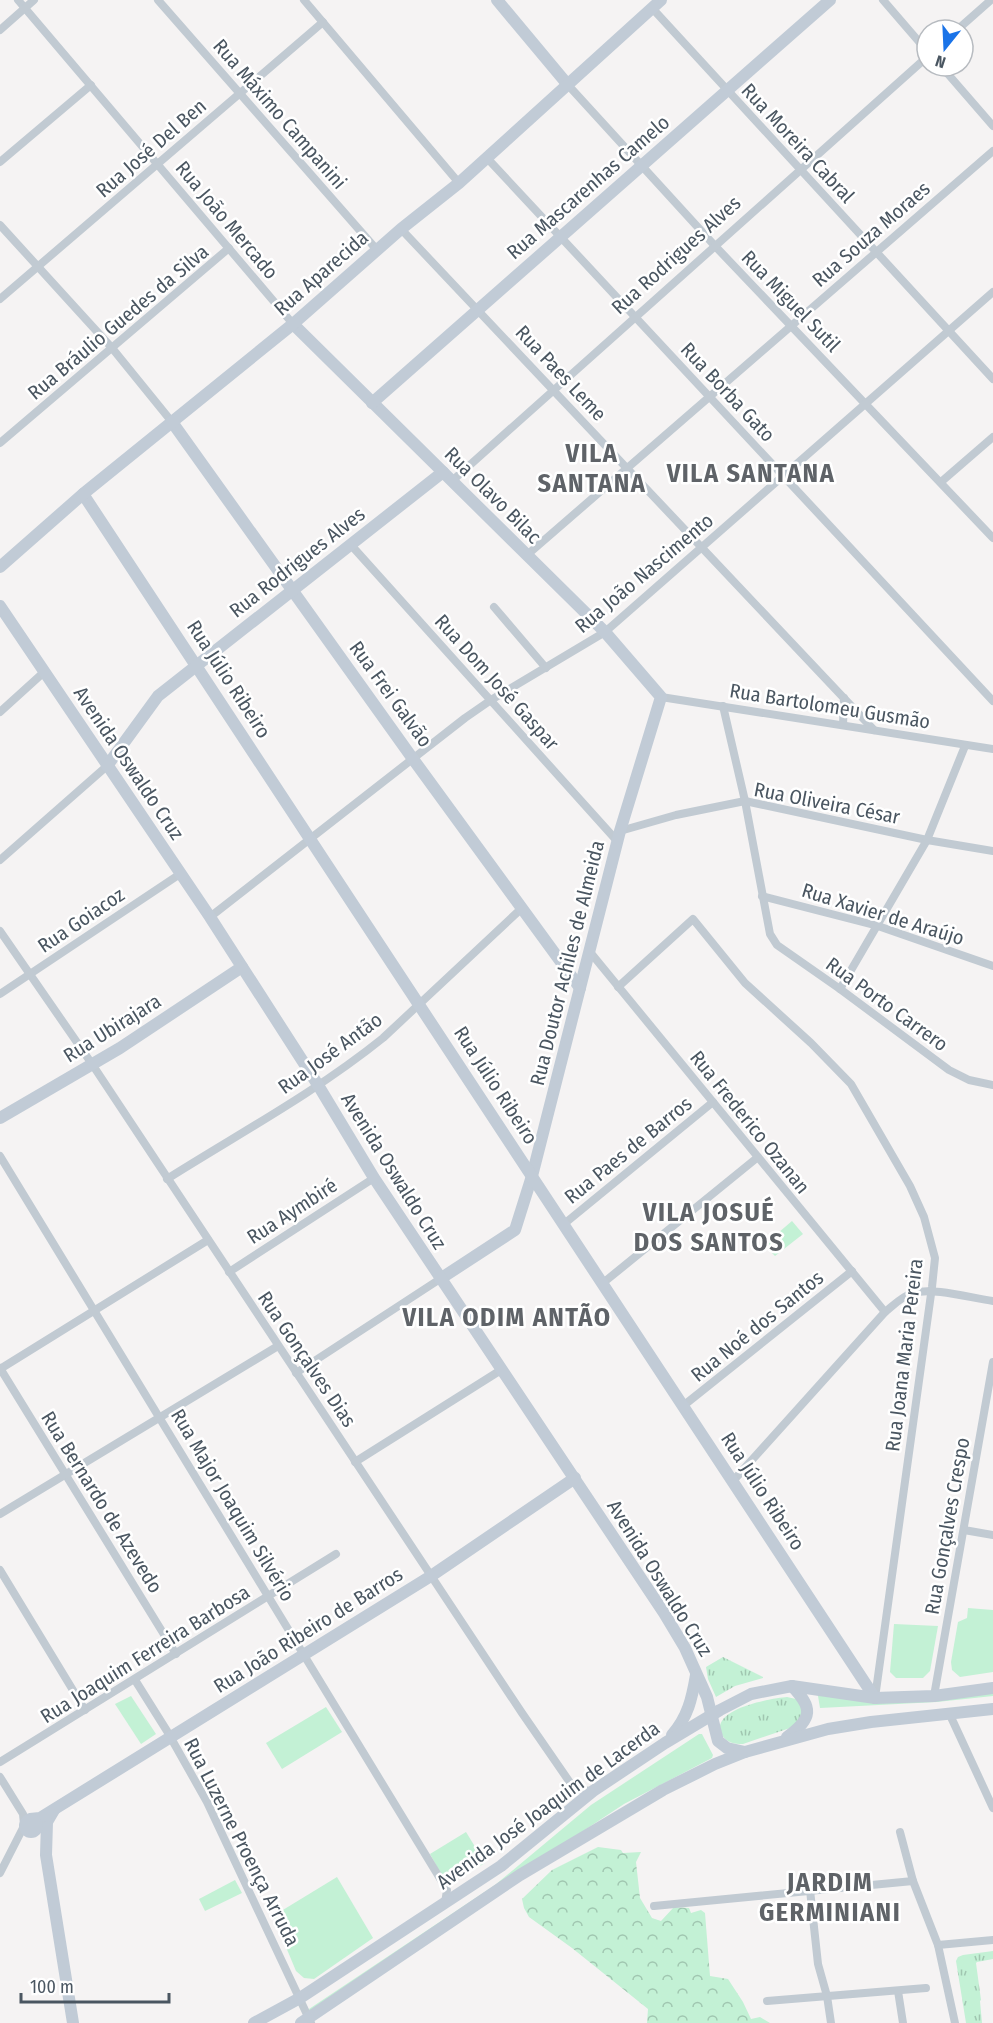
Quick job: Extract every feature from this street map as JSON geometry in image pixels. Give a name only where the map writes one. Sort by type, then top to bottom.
[{"type":"main road","points":[[496,0],[568,85]]},
{"type":"main road","name":"Rua Mascarenhas Camelo","points":[[372,403],[830,0]]},
{"type":"main road","name":"Rua Aparecida","points":[[0,567],[83,494],[293,324],[377,250],[459,183],[656,4]]},
{"type":"main road","name":"Rua Olavo Bilac","points":[[293,324],[605,632],[661,697]]},
{"type":"main road","name":"Rua Frei Galvão","points":[[172,422],[580,988]]},
{"type":"main road","name":"Rua Rodrigues Alves","points":[[107,766],[158,696],[351,545],[447,477]]},
{"type":"main road","name":"Rua Júlio Ribeiro","points":[[83,494],[876,1698]]},
{"type":"main road","name":"Avenida Oswaldo Cruz","points":[[0,606],[43,673],[210,917],[318,1085],[374,1178],[664,1613],[685,1648],[696,1673],[712,1714],[718,1741],[727,1748],[745,1752]]},
{"type":"main road","name":"Rua Doutor Achiles de Almeida","points":[[440,1279],[515,1230],[532,1176],[619,837],[661,697]]},
{"type":"main road","name":"Rua Ubirajara","points":[[0,1118],[120,1048],[242,967]]},
{"type":"main road","name":"Rua João Ribeiro de Barros","points":[[27,1825],[431,1576],[575,1478]]},
{"type":"main road","points":[[665,1743],[680,1726],[690,1706],[696,1673]]},
{"type":"main road","points":[[779,1743],[802,1726],[808,1712],[806,1703],[792,1686]]},
{"type":"main road","name":"Avenida José Joaquim de Lacerda","points":[[254,2023],[300,1998],[501,1866],[593,1791],[665,1743],[712,1714],[751,1694],[792,1686],[876,1698],[934,1696],[993,1688]]},
{"type":"main road","name":"Avenida José Joaquim de Lacerda","points":[[307,2022],[520,1875],[663,1790],[745,1752],[828,1729],[871,1722],[993,1710]]},
{"type":"main road","points":[[56,1807],[47,1822],[46,1855],[73,2023]]},
{"type":"main road","points":[[27,1825],[37,1837],[46,1855]]},
{"type":"street","name":"Rua João Mercado","points":[[18,0],[293,324]]},
{"type":"street","points":[[0,30],[34,0]]},
{"type":"street","name":"Rua Máximo Campanini","points":[[158,0],[377,250]]},
{"type":"street","points":[[304,0],[459,183]]},
{"type":"street","points":[[883,0],[915,37]]},
{"type":"street","points":[[971,18],[991,0]]},
{"type":"street","name":"Rua Moreira Cabral","points":[[656,4],[728,90],[993,379]]},
{"type":"street","name":"Rua José Del Ben","points":[[0,299],[323,22]]},
{"type":"street","name":"Rua Rodrigues Alves","points":[[447,477],[554,390],[915,68]]},
{"type":"street","points":[[951,78],[993,126]]},
{"type":"street","points":[[0,162],[91,85]]},
{"type":"street","name":"Rua Miguel Sutil","points":[[568,85],[716,246],[993,538]]},
{"type":"street","name":"Rua Souza Moraes","points":[[526,555],[993,151]]},
{"type":"street","name":"Rua Borba Gato","points":[[487,158],[993,701]]},
{"type":"street","points":[[0,225],[112,348],[172,422]]},
{"type":"street","name":"Rua Paes Leme","points":[[402,229],[874,730]]},
{"type":"street","name":"Rua Bráulio Guedes da Silva","points":[[0,444],[229,248]]},
{"type":"street","name":"Rua João Nascimento","points":[[210,917],[491,700],[605,632],[993,292]]},
{"type":"street","points":[[941,482],[993,437]]},
{"type":"street","name":"Rua Dom José Gaspar","points":[[351,545],[619,837]]},
{"type":"street","points":[[494,607],[546,668]]},
{"type":"street","points":[[0,712],[43,673]]},
{"type":"street","name":"Rua Bartolomeu Gusmão","points":[[661,697],[993,749]]},
{"type":"street","points":[[843,725],[844,698]]},
{"type":"street","points":[[723,706],[745,801],[762,896]]},
{"type":"street","points":[[840,989],[927,840],[965,746]]},
{"type":"street","points":[[0,860],[107,766]]},
{"type":"street","name":"Rua Oliveira César","points":[[619,837],[676,815],[745,801],[927,840],[993,851]]},
{"type":"street","name":"Rua Goiacoz","points":[[0,994],[180,874]]},
{"type":"street","name":"Rua Xavier de Araújo","points":[[762,896],[878,926],[993,966]]},
{"type":"street","name":"Rua Porto Carrero","points":[[762,896],[770,934],[777,945],[949,1070],[969,1080],[993,1085]]},
{"type":"street","name":"Rua José Antão","points":[[167,1179],[318,1085],[383,1038],[522,908]]},
{"type":"street","name":"Rua Joana Maria Pereira","points":[[618,987],[693,919],[745,983],[811,1042],[850,1084],[910,1186],[924,1217],[935,1258],[876,1698]]},
{"type":"street","name":"Rua Gonçalves Dias","points":[[0,932],[92,1064],[571,1784],[579,1790],[593,1791]]},
{"type":"street","name":"Rua Frederico Ozanan","points":[[590,952],[885,1312]]},
{"type":"street","name":"Rua Paes de Barros","points":[[564,1224],[713,1102]]},
{"type":"street","name":"Rua Major Joaquim Silvério","points":[[0,1156],[447,1890],[444,1904]]},
{"type":"street","points":[[603,1283],[758,1157]]},
{"type":"street","name":"Rua Aymbiré","points":[[229,1272],[374,1178]]},
{"type":"street","points":[[0,1369],[208,1239]]},
{"type":"street","name":"Rua Noé dos Santos","points":[[683,1406],[852,1271]]},
{"type":"street","name":"Rua Doutor Achiles de Almeida","points":[[296,1373],[440,1279]]},
{"type":"street","points":[[733,1481],[885,1312],[902,1298],[913,1293],[931,1292],[993,1301]]},
{"type":"street","points":[[0,1514],[278,1346]]},
{"type":"street","name":"Rua Gonçalves Crespo","points":[[934,1696],[963,1530],[989,1413],[993,1362]]},
{"type":"street","name":"Rua Bernardo de Azevedo","points":[[0,1369],[176,1654]]},
{"type":"street","points":[[356,1462],[501,1370]]},
{"type":"street","points":[[963,1530],[993,1535]]},
{"type":"street","name":"Rua Joaquim Ferreira Barbosa","points":[[0,1762],[336,1554]]},
{"type":"street","points":[[0,1570],[85,1710]]},
{"type":"street","name":"Rua Luzerne Proença Arruda","points":[[135,1680],[171,1737],[207,1802],[300,1998],[307,2022]]},
{"type":"street","points":[[950,1715],[993,1808]]},
{"type":"street","points":[[0,1776],[23,1814],[27,1825],[0,1873]]},
{"type":"street","points":[[900,1832],[913,1881],[938,1945],[955,2023]]},
{"type":"street","points":[[654,1906],[913,1881]]},
{"type":"street","points":[[810,1890],[818,1964],[827,1996],[831,2023]]},
{"type":"street","points":[[938,1945],[993,1940]]},
{"type":"street","points":[[767,2001],[926,1989]]},
{"type":"street","points":[[898,1991],[903,2023]]},
{"type":"green space","points":[[792,1221],[803,1234],[775,1256],[764,1245]]},
{"type":"green space","points":[[968,1608],[993,1610],[993,1672],[960,1677],[952,1670],[951,1662],[958,1622],[967,1618]]},
{"type":"green space","points":[[894,1624],[938,1626],[930,1671],[923,1678],[896,1678],[890,1672]]},
{"type":"green space","points":[[723,1657],[763,1678],[735,1686],[716,1697],[708,1679],[706,1667]]},
{"type":"green space","points":[[817,1690],[848,1696],[993,1692],[993,1696],[937,1702],[820,1708]]},
{"type":"green space","points":[[131,1696],[156,1734],[141,1744],[115,1704]]},
{"type":"green space","points":[[787,1697],[796,1699],[804,1709],[796,1726],[743,1744],[726,1740],[722,1735],[720,1726],[724,1718],[732,1712],[756,1703]]},
{"type":"green space","points":[[326,1707],[342,1732],[282,1769],[266,1743]]},
{"type":"green space","points":[[702,1734],[713,1755],[712,1758],[624,1804],[310,2012],[309,2009],[495,1885],[591,1805]]},
{"type":"green space","points":[[466,1832],[485,1863],[457,1880],[448,1880],[441,1874],[430,1854]]},
{"type":"green space","points":[[598,1847],[621,1850],[623,1853],[641,1852],[636,1862],[640,1898],[652,1918],[661,1921],[674,1907],[689,1908],[691,1913],[701,1910],[705,1913],[710,1976],[728,1979],[751,2019],[760,2017],[770,2023],[647,2023],[648,2009],[529,1917],[522,1899],[552,1870]]},
{"type":"green space","points":[[337,1877],[373,1938],[314,1979],[304,1978],[296,1971],[273,1916]]},
{"type":"green space","points":[[235,1880],[242,1893],[205,1911],[199,1899]]},
{"type":"green space","points":[[993,1951],[993,1959],[976,1963],[982,2023],[966,2023],[956,1961],[963,1955]]},
{"type":"district","name":"VILA SANTANA","points":[[592,468]]},
{"type":"district","name":"VILA SANTANA","points":[[751,473]]},
{"type":"district","name":"VILA JOSUÉ DOS SANTOS","points":[[709,1227]]},
{"type":"district","name":"VILA ODIM ANTÃO","points":[[507,1317]]},
{"type":"district","name":"JARDIM GERMINIANI","points":[[830,1897]]}]
